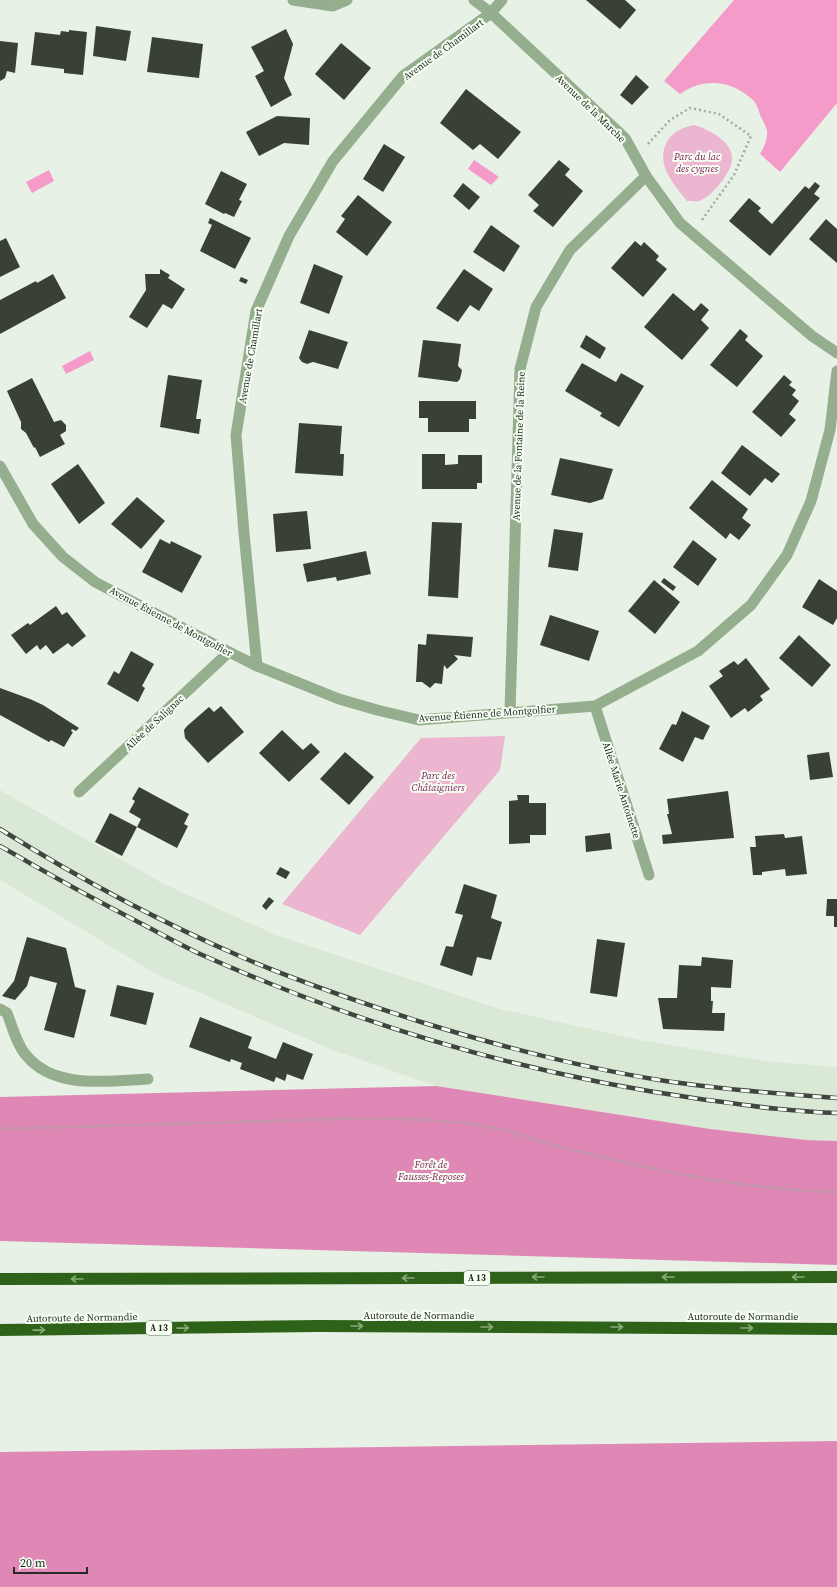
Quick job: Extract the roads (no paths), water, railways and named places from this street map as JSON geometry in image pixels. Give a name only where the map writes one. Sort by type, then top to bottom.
[{"type":"highway","name":"A 13","points":[[0,1279],[837,1277]]},
{"type":"highway","name":"Autoroute de Normandie","points":[[0,1330],[318,1326],[837,1329]]},
{"type":"street","points":[[293,0],[333,6],[347,0]]},
{"type":"street","name":"Avenue de la Marche","points":[[474,0],[491,13],[625,138],[646,176],[680,223],[812,336],[837,353]]},
{"type":"street","name":"Avenue de Chamillart","points":[[257,666],[236,435],[256,312],[289,236],[333,161],[403,76],[491,13],[502,0]]},
{"type":"street","name":"Avenue de la Fontaine de la Reine","points":[[510,712],[520,369],[536,307],[570,250],[646,176]]},
{"type":"street","name":"Avenue Étienne de Montgolfier","points":[[0,466],[34,524],[63,557],[96,582],[257,666],[339,699],[419,720],[595,706],[698,651],[751,605],[783,561],[811,501],[830,430],[837,371]]},
{"type":"street","name":"Allée de Salignac","points":[[79,792],[229,652]]},
{"type":"street","name":"Allée Marie Antoinette","points":[[595,706],[649,875]]},
{"type":"street","points":[[0,1009],[7,1013],[25,1055],[41,1070],[67,1079],[105,1082],[148,1080]]},
{"type":"railway","points":[[0,829],[89,882],[181,930],[266,967],[310,984],[421,1022],[539,1055],[629,1075],[726,1089],[837,1098]]},
{"type":"railway","points":[[0,846],[54,877],[200,954],[260,980],[382,1025],[508,1061],[635,1089],[768,1108],[837,1113]]},
{"type":"park label","name":"Parc du lac des cygnes","points":[[697,162]]},
{"type":"park label","name":"Parc des Châtaigniers","points":[[438,780]]},
{"type":"park label","name":"Forêt de Fausses-Reposes","points":[[431,1170]]}]
